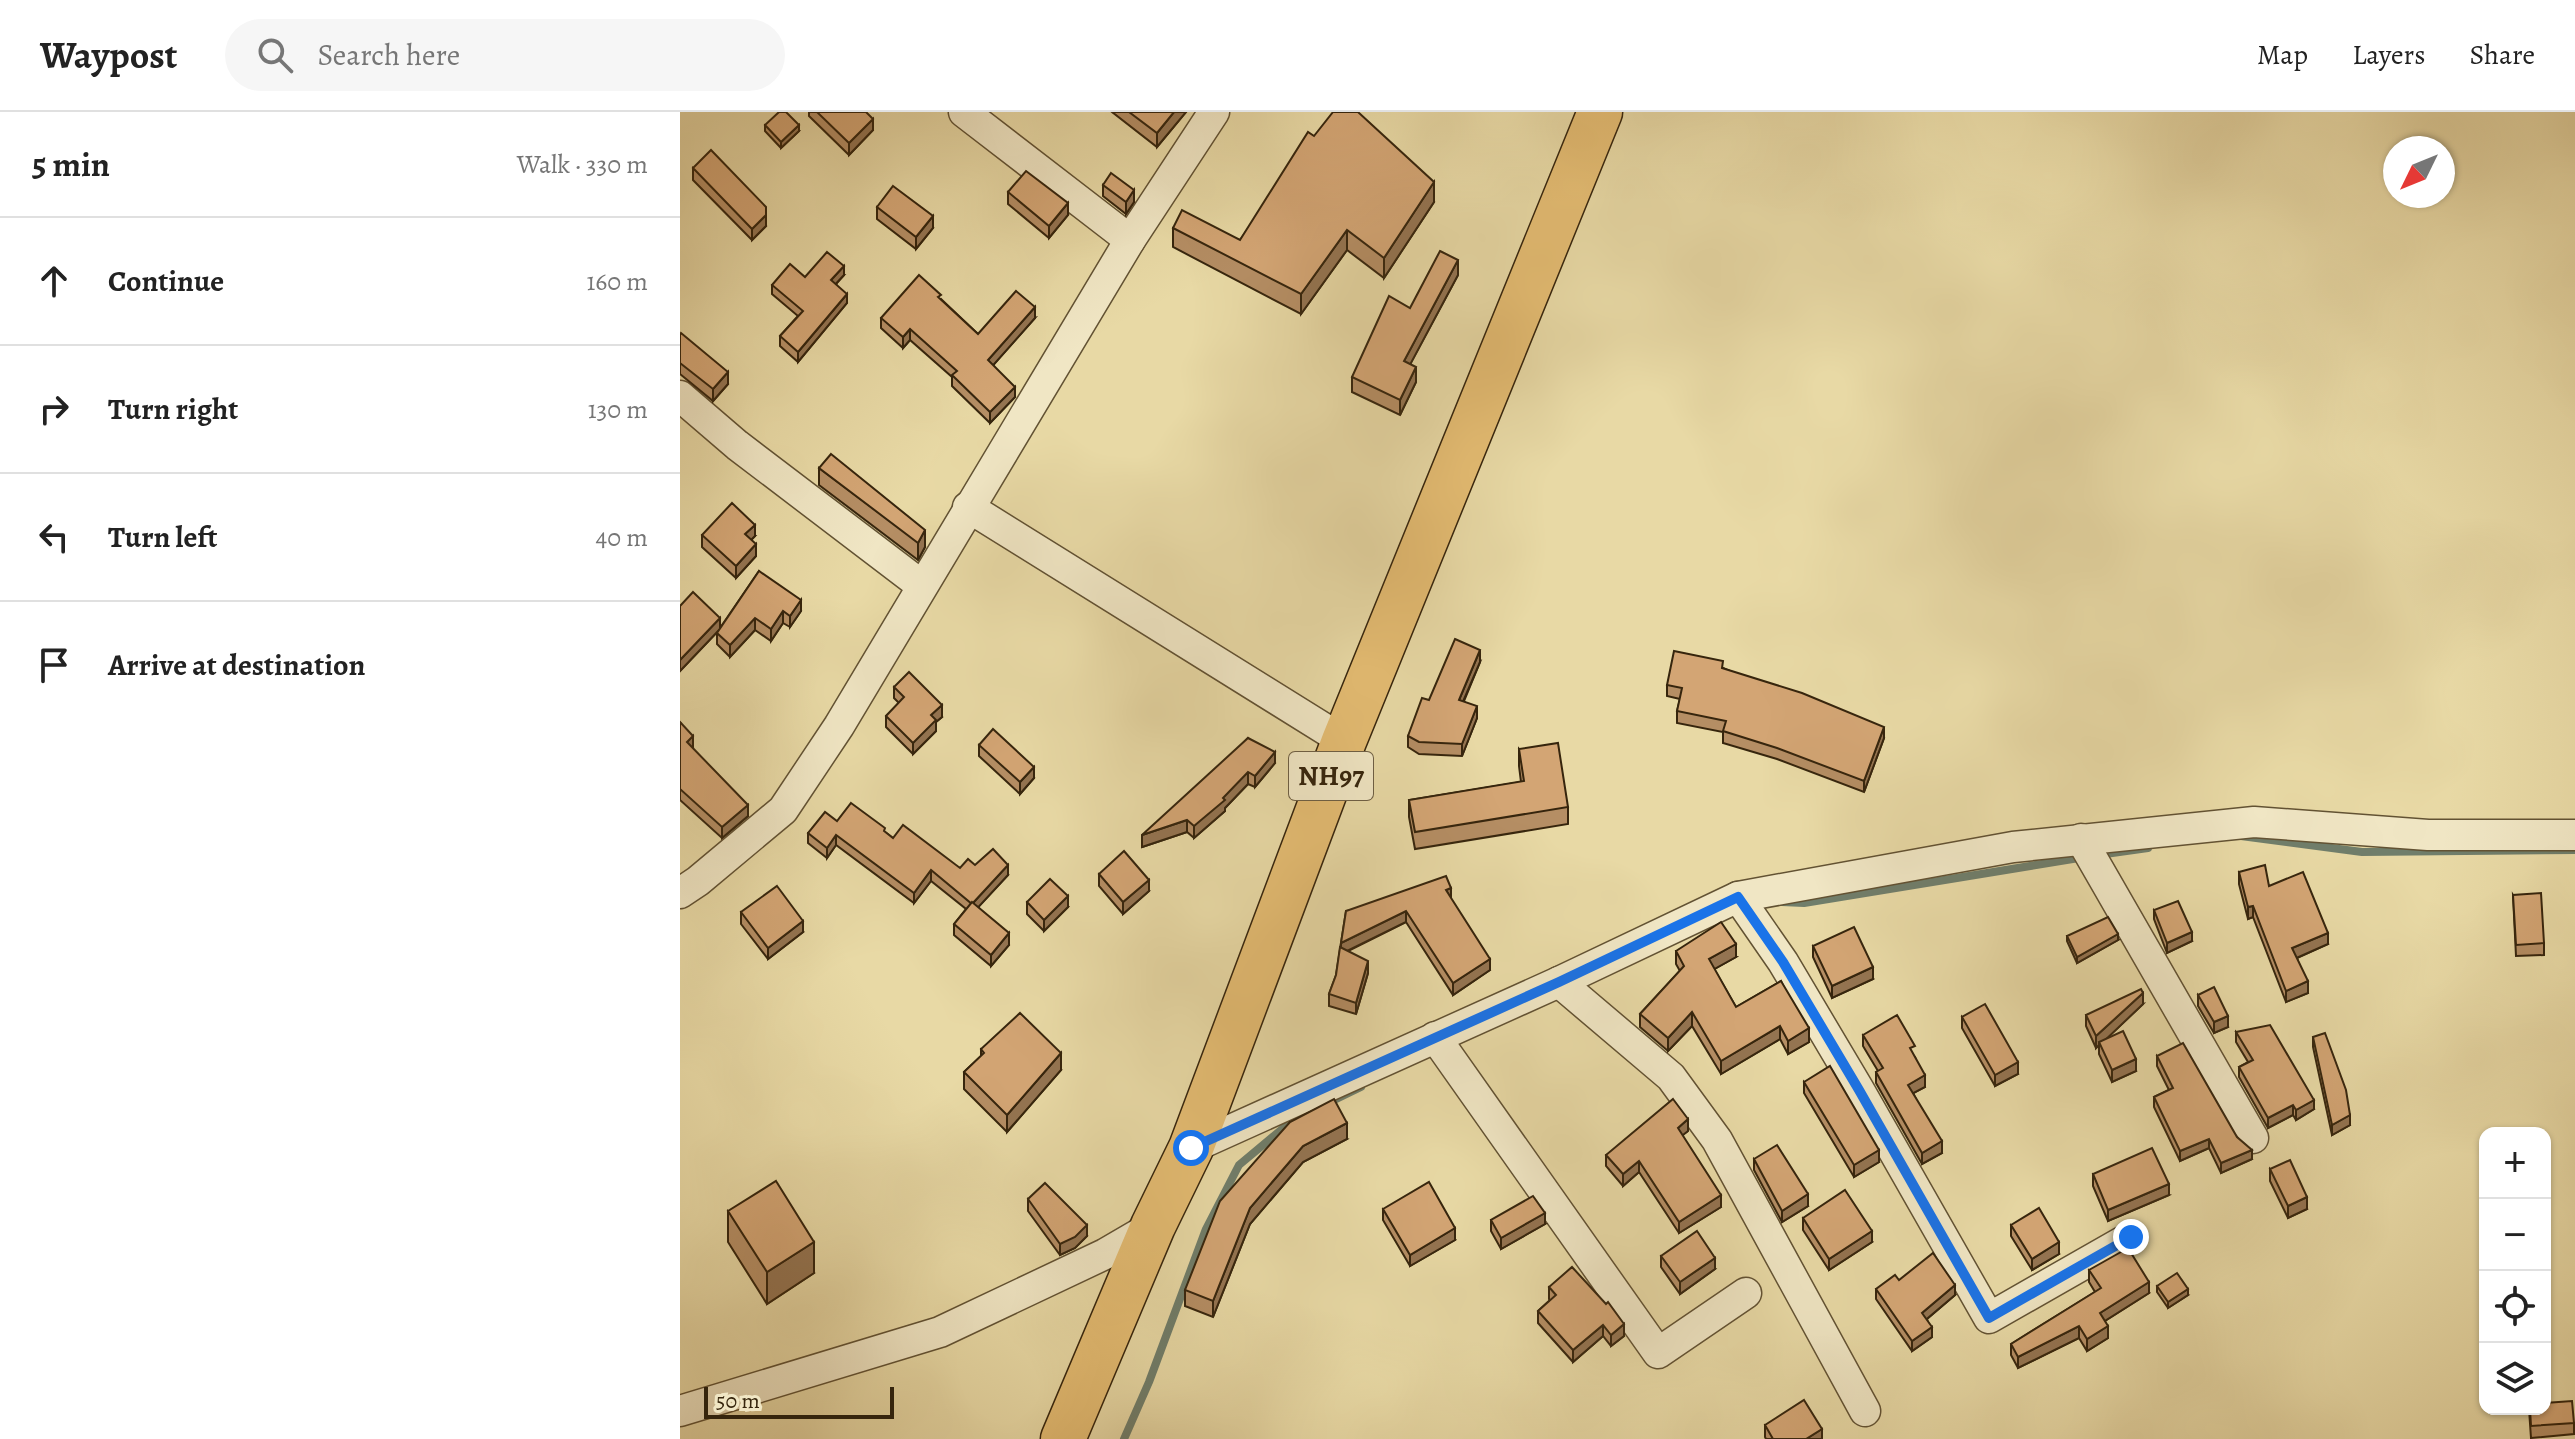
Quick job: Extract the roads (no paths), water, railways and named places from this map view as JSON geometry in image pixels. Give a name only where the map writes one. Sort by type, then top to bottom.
[{"type":"highway","name":"NH97","points":[[1063,1439],[1153,1226],[1191,1148],[1344,741],[1600,112]]},
{"type":"street","points":[[964,112],[1130,240]]},
{"type":"street","points":[[680,893],[783,810],[839,726],[1130,240],[1214,112]]},
{"type":"street","points":[[680,396],[737,445],[921,585]]},
{"type":"street","points":[[968,507],[1344,741]]},
{"type":"street","points":[[1191,1148],[1559,982],[1738,897],[2013,847],[2254,822],[2428,835],[2575,835]]},
{"type":"street","points":[[2081,839],[2253,1138]]},
{"type":"street","points":[[1738,897],[1783,962],[1989,1318],[2131,1237]]},
{"type":"street","points":[[1559,982],[1671,1077],[1717,1140],[1865,1411]]},
{"type":"street","points":[[1435,1037],[1658,1353],[1746,1293]]},
{"type":"street","points":[[680,1411],[940,1332],[1105,1254],[1153,1226]]},
{"type":"waterway","points":[[2241,836],[2362,852],[2575,850]]},
{"type":"waterway","points":[[2098,855],[2148,848]]},
{"type":"waterway","points":[[1782,902],[1804,903],[2085,857]]},
{"type":"waterway","points":[[1124,1439],[1149,1382],[1206,1229],[1239,1165],[1293,1120],[1361,1087]]}]
